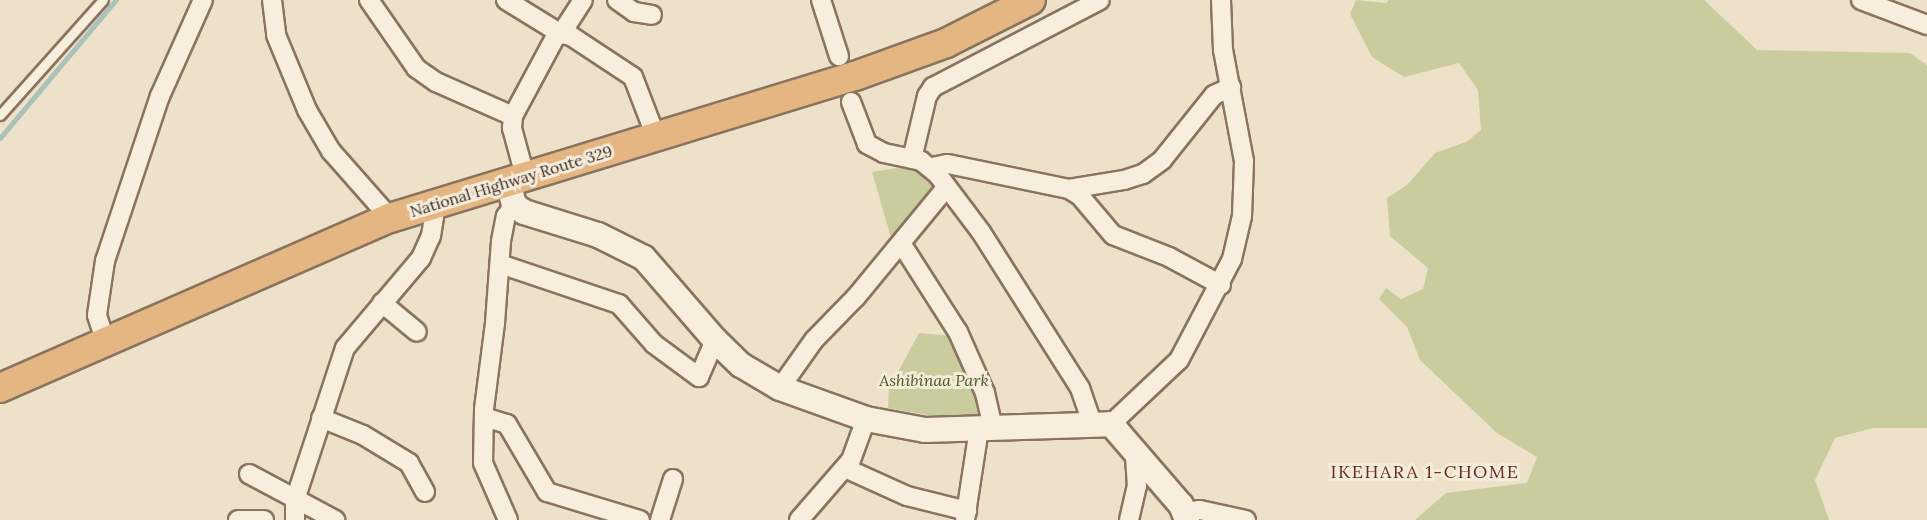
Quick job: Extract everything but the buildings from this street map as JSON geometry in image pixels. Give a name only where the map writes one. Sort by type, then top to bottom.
[{"type":"highway","name":"National Highway Route 329","points":[[0,388],[106,343],[244,279],[390,218],[436,202],[516,188],[656,137],[906,58],[974,31],[1031,0]]},
{"type":"main road","points":[[516,188],[539,219],[598,235],[644,258],[715,340],[741,365],[780,388],[866,419],[925,430],[1102,425],[1135,455],[1186,516]]},
{"type":"street","points":[[106,343],[97,315],[105,261],[160,96],[203,0]]},
{"type":"street","points":[[272,0],[276,35],[307,110],[331,151],[390,218]]},
{"type":"street","points":[[369,0],[416,68],[436,82],[513,116]]},
{"type":"street","points":[[506,0],[559,33],[571,36],[633,77],[656,137]]},
{"type":"street","points":[[508,520],[483,464],[484,417],[504,224],[516,188],[513,116],[559,33],[583,0]]},
{"type":"street","points":[[617,0],[634,12],[652,15]]},
{"type":"street","points":[[820,0],[839,56]]},
{"type":"street","points":[[912,159],[927,96],[933,87],[1100,0]]},
{"type":"street","points":[[932,167],[981,232],[1102,425],[1179,360],[1221,285],[1242,216],[1244,161],[1232,87],[1223,50],[1221,0]]},
{"type":"street","points":[[1861,0],[1927,25]]},
{"type":"street","points":[[1069,189],[1143,174],[1162,160],[1214,95],[1232,87]]},
{"type":"street","points":[[851,102],[867,144],[932,167],[948,164],[1069,189],[1080,196],[1113,235],[1169,257],[1221,285]]},
{"type":"street","points":[[780,388],[814,340],[901,243],[946,188]]},
{"type":"street","points":[[295,520],[295,500],[345,348],[421,258],[431,236],[436,202]]},
{"type":"street","points":[[845,468],[908,496],[966,515],[986,429],[985,393],[958,332],[901,243]]},
{"type":"street","points":[[500,264],[619,304],[654,344],[699,376],[715,340]]},
{"type":"street","points":[[382,303],[417,332]]},
{"type":"street","points":[[484,417],[507,424],[547,492],[639,520]]},
{"type":"street","points":[[321,418],[363,435],[409,463],[425,492]]},
{"type":"street","points":[[799,520],[845,468],[866,419]]},
{"type":"street","points":[[1129,520],[1137,486],[1135,455]]},
{"type":"street","points":[[249,474],[335,520]]},
{"type":"street","points":[[660,520],[673,479]]},
{"type":"street","points":[[1186,516],[1200,510],[1246,520]]},
{"type":"street","points":[[237,520],[264,520]]},
{"type":"lane","points":[[0,115],[103,0]]},
{"type":"green space","points":[[1356,0],[1386,3],[1389,0],[1704,0],[1757,50],[1910,53],[1927,65],[1927,428],[1873,428],[1835,438],[1815,480],[1829,520],[1415,520],[1446,493],[1527,483],[1537,457],[1497,433],[1420,360],[1407,327],[1379,299],[1386,288],[1401,299],[1423,289],[1428,268],[1390,236],[1387,198],[1407,185],[1435,153],[1466,142],[1481,130],[1478,90],[1459,63],[1404,77],[1372,57],[1350,14]]},
{"type":"green space","points":[[910,166],[937,185],[893,244],[872,172]]},
{"type":"green space","name":"Ashibinaa Park","points":[[919,333],[953,336],[982,398],[984,416],[927,415],[888,408],[889,389]]},
{"type":"waterway","points":[[0,138],[116,0]]},
{"type":"district","name":"IKEHARA 1-CHOME","points":[[1425,472]]}]
